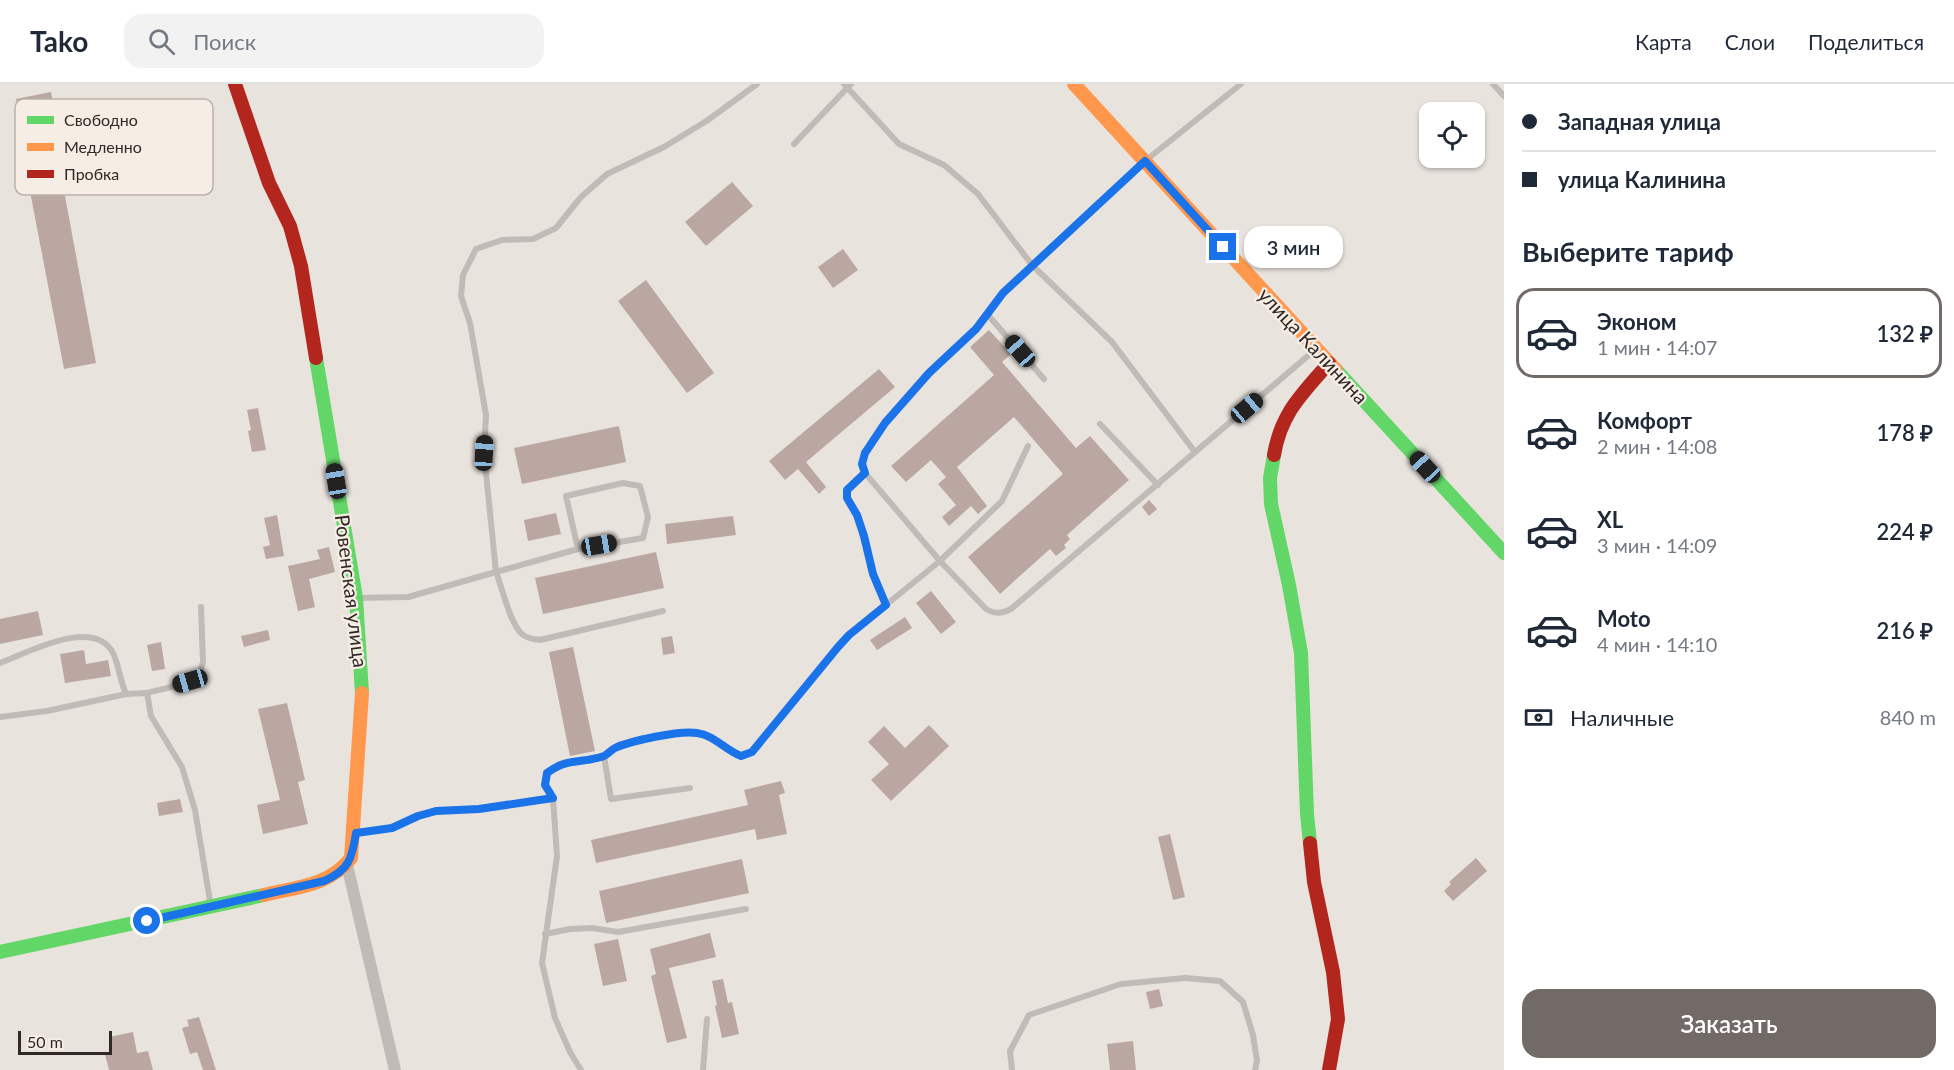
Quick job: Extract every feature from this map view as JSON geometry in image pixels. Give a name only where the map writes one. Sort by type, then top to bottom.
[{"type":"street","name":"Ровенская улица","points":[[235,84],[269,183],[290,226],[301,266],[356,598],[362,704],[356,833],[347,865],[395,1070]]},
{"type":"street","name":"улица Калинина","points":[[1074,84],[1504,553]]},
{"type":"street","points":[[1329,363],[1291,407],[1277,436],[1270,478],[1270,504],[1289,585],[1300,653],[1307,814],[1313,871],[1334,984],[1338,1019],[1329,1070]]},
{"type":"street","points":[[0,952],[324,881],[341,872],[347,865]]},
{"type":"lane","points":[[663,611],[540,640],[530,639],[515,626],[496,572],[484,453],[486,415],[470,322],[461,296],[463,275],[476,249],[502,240],[533,239],[556,228],[581,197],[607,174],[664,147],[708,120],[757,84]]},
{"type":"lane","points":[[1241,84],[1145,161],[1003,293],[976,329],[929,373],[885,423],[865,453],[862,464],[865,473],[940,561],[986,609],[995,613],[1003,613],[1011,609],[1316,349]]},
{"type":"lane","points":[[1493,84],[1504,96]]},
{"type":"lane","points":[[794,144],[847,85],[899,144],[944,165],[978,194],[1032,265],[1112,342],[1195,452]]},
{"type":"lane","points":[[987,314],[1044,379]]},
{"type":"lane","points":[[1100,424],[1158,485]]},
{"type":"lane","points":[[581,1070],[555,1018],[542,963],[556,856],[553,798],[545,785],[547,773],[562,763],[604,756],[615,748],[631,743],[682,732],[708,735],[736,754],[746,755],[752,752],[849,635],[940,561],[1002,501],[1028,446]]},
{"type":"lane","points":[[865,473],[849,488],[846,495],[857,515],[873,574],[886,605]]},
{"type":"lane","points":[[356,598],[408,597],[578,549],[643,538],[648,517],[640,486],[623,483],[566,496],[578,549]]},
{"type":"lane","points":[[0,717],[47,711],[126,694],[147,693],[190,681],[202,670],[201,607]]},
{"type":"lane","points":[[0,663],[74,636],[89,637],[104,642],[112,653],[126,694]]},
{"type":"lane","points":[[147,693],[152,716],[182,767],[195,810],[211,907]]},
{"type":"lane","points":[[604,756],[611,799],[690,788]]},
{"type":"lane","points":[[356,833],[392,828],[418,816],[436,811],[479,809],[553,798]]},
{"type":"lane","points":[[545,934],[592,928],[618,932],[746,909]]},
{"type":"lane","points":[[1012,1070],[1010,1051],[1029,1015],[1121,984],[1185,978],[1220,981],[1243,1002],[1253,1035],[1257,1061],[1255,1070]]},
{"type":"lane","points":[[703,1070],[707,1019]]},
{"type":"building","points":[[51,92],[52,99],[16,99]]},
{"type":"building","points":[[732,182],[753,206],[706,246],[685,222]]},
{"type":"building","points":[[31,195],[65,195],[96,363],[64,369]]},
{"type":"building","points":[[843,249],[858,270],[833,288],[818,267]]},
{"type":"building","points":[[646,280],[714,373],[687,393],[618,301]]},
{"type":"building","points":[[989,330],[1011,354],[1002,362],[1076,448],[1090,436],[1129,480],[1067,535],[1070,539],[1064,545],[1066,548],[1056,556],[1050,549],[1000,594],[968,557],[1063,474],[1014,417],[957,467],[987,506],[978,514],[971,506],[949,526],[942,517],[956,505],[938,484],[946,477],[931,460],[906,482],[891,466],[994,375],[970,347]]},
{"type":"building","points":[[879,369],[895,387],[806,462],[826,487],[819,494],[798,469],[785,480],[769,461]]},
{"type":"building","points":[[258,408],[266,450],[252,452],[247,410]]},
{"type":"building","points":[[619,426],[626,462],[522,484],[514,448]]},
{"type":"building","points":[[1149,500],[1157,509],[1149,516],[1142,507]]},
{"type":"building","points":[[556,513],[561,534],[528,541],[524,520]]},
{"type":"building","points":[[277,515],[284,556],[266,559],[263,547],[270,545],[264,518]]},
{"type":"building","points":[[733,516],[736,535],[667,544],[665,524]]},
{"type":"building","points":[[329,547],[335,572],[309,579],[315,607],[298,611],[288,566],[320,559],[317,550]]},
{"type":"building","points":[[656,552],[664,588],[543,614],[535,578]]},
{"type":"building","points":[[931,591],[956,622],[941,634],[916,603]]},
{"type":"building","points":[[38,611],[43,635],[0,644],[0,619]]},
{"type":"building","points":[[905,617],[912,628],[877,650],[870,640]]},
{"type":"building","points":[[268,630],[270,640],[244,647],[241,636]]},
{"type":"building","points":[[672,636],[675,653],[663,655],[661,638]]},
{"type":"building","points":[[161,642],[165,669],[152,671],[147,645]]},
{"type":"building","points":[[573,647],[595,751],[570,756],[549,652]]},
{"type":"building","points":[[84,650],[86,664],[108,660],[111,676],[65,683],[60,654]]},
{"type":"building","points":[[287,703],[305,780],[298,782],[308,824],[263,834],[257,805],[280,800],[258,709]]},
{"type":"building","points":[[929,725],[949,746],[891,801],[871,780],[889,764],[868,742],[884,726],[905,748]]},
{"type":"building","points":[[781,781],[785,793],[779,795],[787,834],[757,840],[755,829],[596,863],[591,840],[748,805],[744,790]]},
{"type":"building","points":[[180,799],[183,812],[159,816],[157,803]]},
{"type":"building","points":[[1170,834],[1185,897],[1173,900],[1158,837]]},
{"type":"building","points":[[1476,858],[1487,871],[1453,901],[1444,891],[1451,884],[1449,882]]},
{"type":"building","points":[[742,859],[749,893],[606,923],[599,891]]},
{"type":"building","points":[[710,933],[716,957],[669,968],[687,1038],[667,1043],[651,976],[656,974],[650,949]]},
{"type":"building","points":[[618,939],[627,981],[603,986],[594,944]]},
{"type":"building","points":[[723,979],[728,1003],[732,1002],[739,1034],[722,1038],[712,981]]},
{"type":"building","points":[[1159,989],[1163,1006],[1150,1009],[1146,992]]},
{"type":"building","points":[[199,1017],[216,1070],[203,1070],[197,1052],[190,1054],[182,1028],[189,1026],[187,1020]]},
{"type":"building","points":[[133,1032],[137,1053],[148,1051],[153,1070],[109,1070],[105,1054],[112,1052],[109,1037]]},
{"type":"building","points":[[1133,1041],[1136,1070],[1110,1070],[1107,1044]]},
{"type":"traffic: fast","points":[[316,358],[356,598],[362,693]]},
{"type":"traffic: fast","points":[[1336,370],[1504,553]]},
{"type":"traffic: fast","points":[[1274,455],[1270,478],[1271,504],[1301,653],[1310,843]]},
{"type":"traffic: fast","points":[[0,952],[264,895]]},
{"type":"traffic: slow","points":[[1074,84],[1336,370]]},
{"type":"traffic: slow","points":[[264,895],[323,880],[351,858],[362,693]]},
{"type":"traffic: jam","points":[[235,84],[269,183],[290,226],[301,266],[316,358]]},
{"type":"traffic: jam","points":[[1274,455],[1277,440],[1287,416],[1329,363]]},
{"type":"traffic: jam","points":[[1310,843],[1314,882],[1333,972],[1338,1019],[1329,1070]]},
{"type":"route","points":[[147,921],[324,881],[341,872],[347,865],[351,858],[356,833],[392,828],[418,816],[436,811],[479,809],[553,798],[545,785],[547,773],[555,767],[562,763],[604,756],[615,748],[631,743],[682,732],[695,732],[708,735],[741,756],[752,752],[838,647],[886,605],[873,574],[857,515],[847,498],[847,490],[865,473],[862,464],[865,453],[885,423],[929,373],[976,329],[1003,293],[1145,161],[1223,247]]}]
